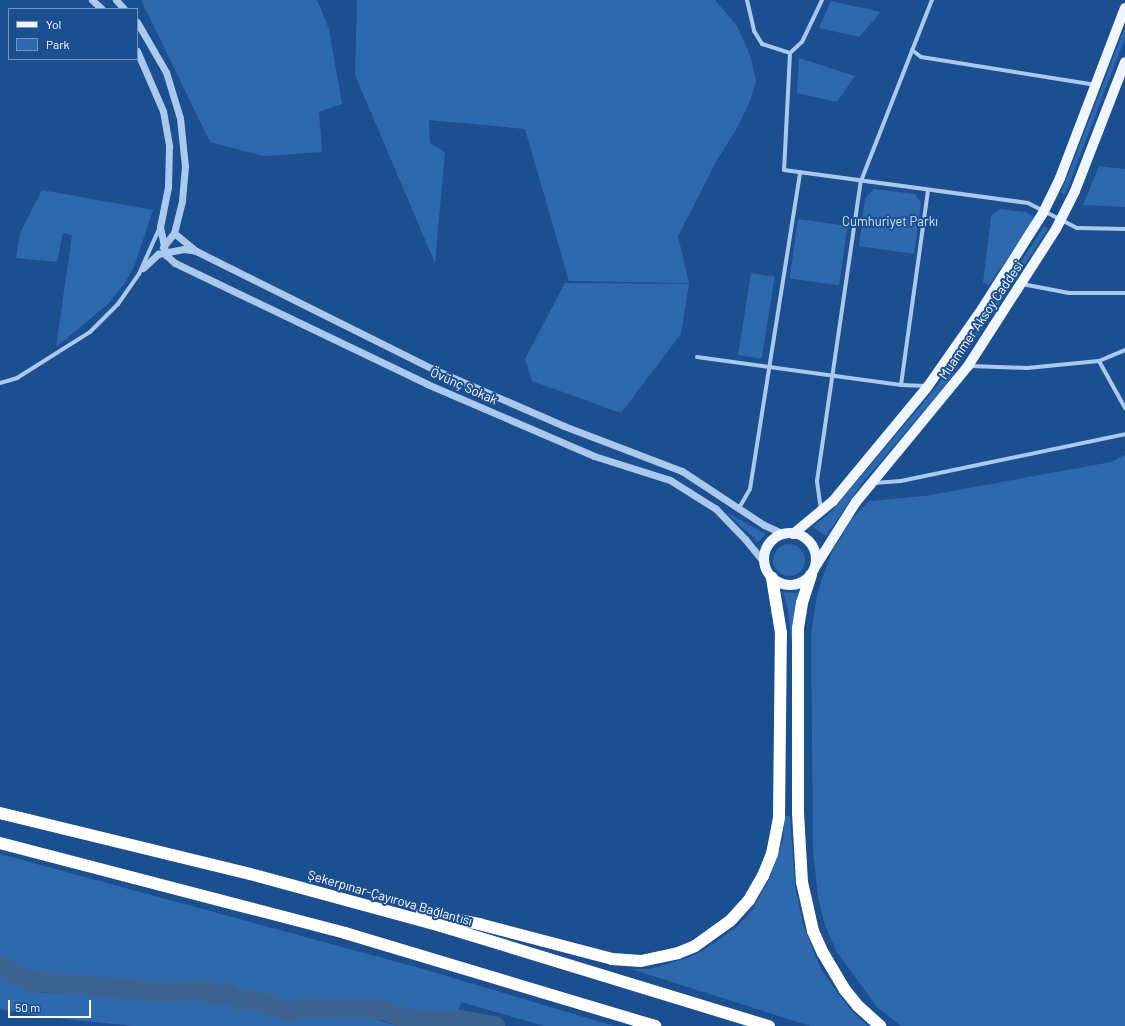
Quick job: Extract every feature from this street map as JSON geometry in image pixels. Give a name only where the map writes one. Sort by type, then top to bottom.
[{"type":"highway","points":[[813,571],[802,603],[798,629],[798,813],[802,882],[814,931],[823,953],[845,990],[858,1006],[880,1026]]},
{"type":"highway","points":[[341,898],[479,924],[612,959],[641,961],[678,954],[695,946],[721,927],[750,900],[763,876],[772,854],[779,817],[782,633],[772,578]]},
{"type":"highway","name":"Şekerpınar-Çayırova Bağlantısı","points":[[0,813],[139,846],[341,898],[449,928],[769,1026]]},
{"type":"highway","points":[[0,842],[345,933],[656,1026]]},
{"type":"main road","points":[[772,578],[764,564],[766,549],[776,537],[788,534],[821,512],[928,386],[982,309],[1045,210],[1096,85],[1125,8]]},
{"type":"main road","name":"Muammer Aksoy Caddesi","points":[[772,578],[788,585],[800,583],[813,571],[856,502],[968,366],[1022,284],[1061,220],[1125,62]]},
{"type":"main road","points":[[788,534],[805,538],[813,548],[813,571]]},
{"type":"street","points":[[92,0],[101,8]]},
{"type":"street","points":[[116,0],[123,8]]},
{"type":"street","points":[[747,0],[754,31],[762,44],[790,53]]},
{"type":"street","points":[[822,0],[802,42],[790,53],[784,170],[1028,203],[1045,210],[1077,228],[1125,229]]},
{"type":"street","points":[[821,512],[817,481],[860,181],[932,0]]},
{"type":"street","points":[[138,24],[166,72],[180,118],[185,166],[182,201],[174,234],[163,247]]},
{"type":"street","points":[[912,50],[921,57],[1096,85]]},
{"type":"street","name":"Övünç Sokak","points":[[138,53],[163,111],[168,146],[168,187],[160,227],[163,247],[166,255],[175,263],[427,384],[594,456],[670,480],[716,509],[745,539],[764,564]]},
{"type":"street","points":[[739,508],[750,489],[800,172]]},
{"type":"street","points":[[900,385],[928,190]]},
{"type":"street","points":[[143,268],[160,227]]},
{"type":"street","name":"Övünç Sokak","points":[[174,234],[196,251],[433,369],[564,426],[682,471],[739,508],[788,534]]},
{"type":"street","points":[[0,383],[17,378],[90,332],[118,304],[143,268],[158,254],[184,249],[196,251]]},
{"type":"street","points":[[1022,284],[1069,293],[1125,293]]},
{"type":"street","points":[[968,366],[1027,368],[1099,361],[1125,350]]},
{"type":"street","points":[[697,358],[900,385],[928,386]]},
{"type":"street","points":[[1099,361],[1125,408]]},
{"type":"street","points":[[872,483],[901,481],[1125,434]]},
{"type":"green space","points":[[141,0],[317,0],[329,29],[342,104],[319,112],[322,152],[264,156],[210,142]]},
{"type":"green space","points":[[357,0],[715,0],[737,26],[751,58],[756,81],[750,101],[737,128],[717,160],[678,236],[689,283],[569,281],[525,129],[429,120],[430,143],[445,152],[435,263],[355,75]]},
{"type":"green space","points":[[831,1],[881,12],[859,37],[819,28]]},
{"type":"green space","points":[[1125,27],[1125,38],[1065,195],[1061,193]]},
{"type":"green space","points":[[799,58],[855,76],[837,102],[797,93]]},
{"type":"green space","points":[[1099,166],[1125,169],[1125,207],[1083,205]]},
{"type":"green space","name":"Cumhuriyet Parkı","points":[[874,189],[915,194],[921,203],[914,254],[859,246],[865,198]]},
{"type":"green space","points":[[42,190],[153,210],[135,264],[125,283],[108,304],[56,347],[72,235],[63,233],[57,262],[16,258],[20,233]]},
{"type":"green space","points":[[1000,209],[1025,212],[1033,216],[1032,222],[989,285],[983,283],[991,216]]},
{"type":"green space","points":[[798,219],[848,226],[839,285],[790,278]]},
{"type":"green space","points":[[1044,226],[1048,229],[950,379],[860,486],[826,536],[813,527],[832,511],[937,386],[977,330]]},
{"type":"green space","points":[[751,273],[775,277],[762,359],[738,355]]},
{"type":"green space","points":[[565,283],[689,284],[681,334],[621,413],[532,381],[525,359]]},
{"type":"green space","points":[[1125,455],[1125,1026],[901,1026],[877,1007],[837,952],[825,926],[818,897],[813,850],[811,634],[817,594],[831,554],[852,519],[869,501],[925,496],[1111,462]]},
{"type":"green space","points":[[726,512],[766,534],[758,542]]},
{"type":"green space","points":[[789,544],[800,549],[805,560],[800,571],[789,576],[778,571],[773,560],[778,549]]},
{"type":"green space","points":[[783,592],[798,593],[791,644],[788,610]]},
{"type":"green space","points":[[785,816],[790,816],[795,886],[803,924],[811,945],[821,969],[835,989],[850,1009],[868,1026],[810,1026],[631,969],[650,969],[687,958],[704,950],[738,926],[752,910],[770,878],[783,840]]},
{"type":"green space","points":[[0,854],[423,969],[614,1026],[544,1026],[461,1002],[456,1019],[441,1019],[417,1016],[380,1005],[352,1003],[290,1005],[228,988],[217,989],[205,985],[144,987],[104,982],[33,978],[0,957]]},
{"type":"green space","points":[[0,974],[43,993],[193,996],[205,1001],[222,1001],[290,1017],[366,1016],[397,1026],[134,1026],[45,1017],[0,1009]]},
{"type":"waterway","points":[[0,966],[28,981],[165,992],[204,990],[215,995],[227,993],[237,1000],[258,1001],[291,1012],[304,1008],[384,1010],[405,1019],[445,1022],[460,1020],[495,1026]]}]
